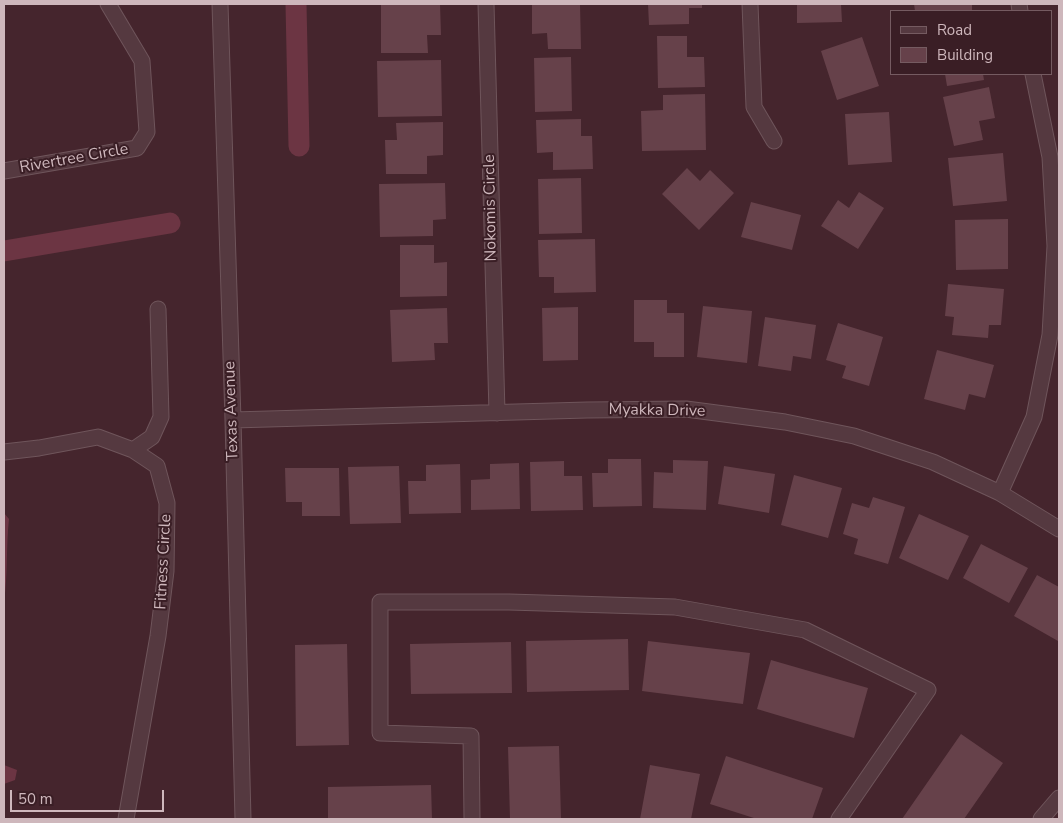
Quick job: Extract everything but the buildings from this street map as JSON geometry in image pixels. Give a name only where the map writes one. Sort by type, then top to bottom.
[{"type":"street","name":"Rivertree Circle","points":[[4,171],[138,148],[146,132],[142,61],[108,4]]},
{"type":"street","name":"Texas Avenue","points":[[220,4],[243,819]]},
{"type":"street","name":"Nokomis Circle","points":[[486,4],[496,413]]},
{"type":"street","points":[[750,4],[754,107],[774,141]]},
{"type":"street","points":[[1000,493],[1034,416],[1050,335],[1055,246],[1050,157],[1033,75]]},
{"type":"street","points":[[133,450],[152,437],[161,417],[158,309]]},
{"type":"street","name":"Myakka Drive","points":[[233,420],[686,409],[785,422],[854,436],[933,462],[1000,493],[1059,529]]},
{"type":"street","name":"Fitness Circle","points":[[4,452],[39,448],[98,437],[133,450],[157,466],[167,503],[166,571],[158,636],[126,819]]},
{"type":"street","points":[[472,819],[470,736],[380,733],[380,602],[510,602],[675,607],[805,630],[928,690],[839,819]]},
{"type":"street","points":[[1041,819],[1059,798]]},
{"type":"shaded area","points":[[4,513],[9,519],[4,602]]},
{"type":"shaded area","points":[[4,765],[17,770],[15,780],[4,784]]},
{"type":"waterway","points":[[296,4],[299,146]]},
{"type":"waterway","points":[[4,251],[170,223]]}]
